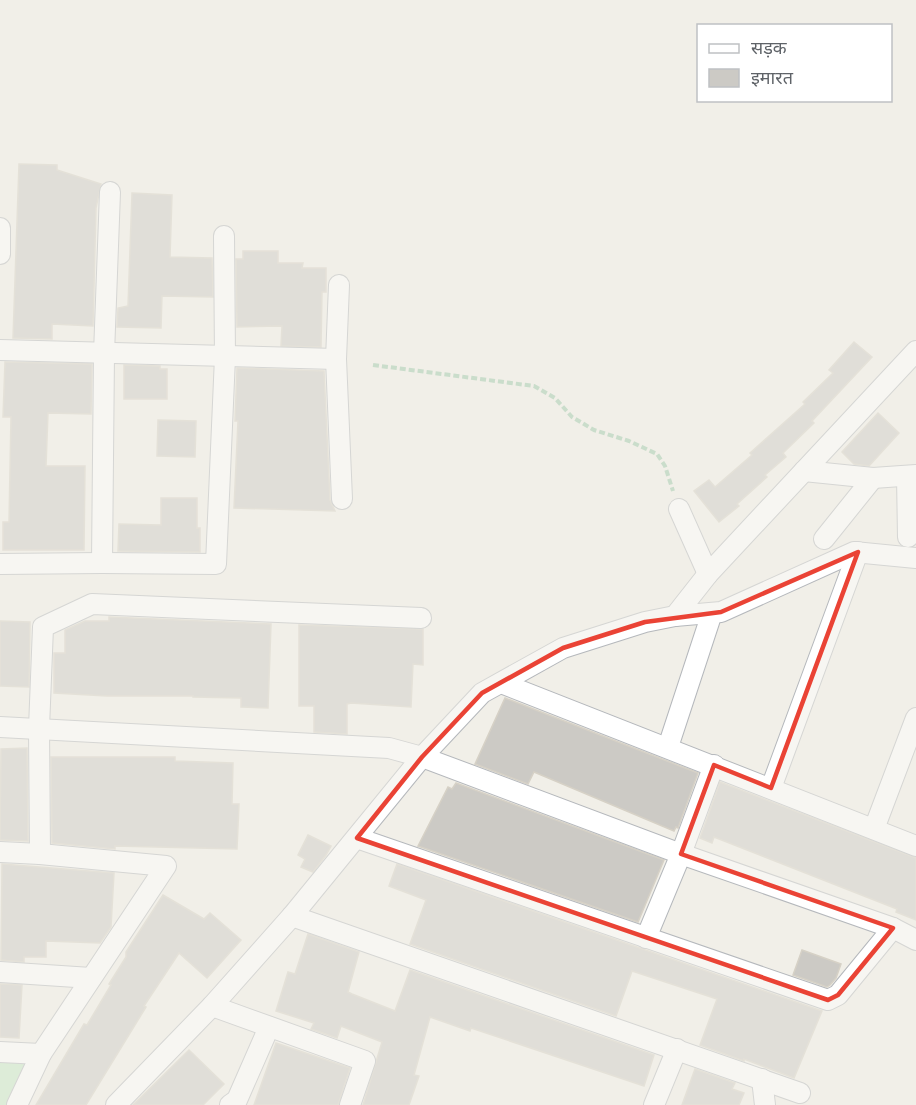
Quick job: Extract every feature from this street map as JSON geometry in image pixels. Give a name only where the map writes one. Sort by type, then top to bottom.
[{"type":"street","points":[[102,563],[104,354],[110,192]]},
{"type":"street","points":[[0,228],[0,254]]},
{"type":"street","points":[[0,564],[216,564],[225,357],[224,236]]},
{"type":"street","points":[[339,285],[336,359],[342,499]]},
{"type":"street","points":[[0,350],[336,359]]},
{"type":"street","points":[[675,616],[708,574],[916,351]]},
{"type":"street","points":[[804,471],[873,478],[911,475],[908,537]]},
{"type":"street","points":[[824,539],[873,478]]},
{"type":"street","points":[[679,509],[708,574]]},
{"type":"street","points":[[116,1105],[212,1006],[292,916],[422,757],[482,693],[563,648],[645,622],[675,616],[721,612],[854,552],[916,558]]},
{"type":"street","points":[[771,788],[858,552]]},
{"type":"street","points":[[40,854],[39,728],[42,627],[92,604],[421,618]]},
{"type":"street","points":[[668,747],[712,613]]},
{"type":"street","points":[[501,683],[916,846]]},
{"type":"street","points":[[874,829],[916,718]]},
{"type":"street","points":[[0,726],[388,748],[422,757],[681,854],[893,928],[916,940]]},
{"type":"street","points":[[645,938],[681,854],[714,765]]},
{"type":"street","points":[[357,838],[828,1000],[838,995],[893,928]]},
{"type":"street","points":[[0,852],[166,866],[41,1054],[17,1105]]},
{"type":"street","points":[[292,916],[800,1093]]},
{"type":"street","points":[[0,972],[91,978]]},
{"type":"street","points":[[212,1006],[365,1060],[350,1105]]},
{"type":"street","points":[[234,1103],[269,1027]]},
{"type":"street","points":[[654,1105],[677,1049]]},
{"type":"street","points":[[0,1052],[41,1054]]},
{"type":"street","points":[[762,1079],[765,1105]]},
{"type":"path","points":[[373,365],[534,386],[555,398],[572,417],[594,430],[629,441],[657,454],[665,466],[679,509]]},
{"type":"highlighted area","points":[[858,552],[771,788],[714,765],[681,854],[893,928],[838,995],[828,1000],[357,838],[422,757],[482,693],[563,648],[645,622],[721,612]]},
{"type":"green space","points":[[0,1062],[26,1063],[7,1105],[0,1105]]},
{"type":"building","points":[[19,164],[57,165],[57,170],[101,184],[96,208],[93,326],[52,324],[52,339],[13,338]]},
{"type":"building","points":[[132,193],[172,195],[170,257],[212,258],[213,297],[162,296],[161,328],[117,327],[118,308],[128,306]]},
{"type":"building","points":[[243,251],[278,251],[278,263],[303,263],[302,268],[326,268],[326,292],[322,292],[321,347],[281,346],[282,326],[237,327],[236,259],[243,259]]},
{"type":"building","points":[[854,342],[872,357],[812,421],[814,423],[783,453],[786,457],[737,504],[739,506],[719,522],[694,491],[709,480],[715,487],[752,455],[750,453],[805,404],[803,402],[833,373],[829,370]]},
{"type":"building","points":[[5,362],[92,364],[91,414],[48,413],[46,466],[85,466],[84,550],[3,550],[3,522],[9,522],[11,417],[3,417]]},
{"type":"building","points":[[124,365],[160,366],[160,369],[167,369],[167,399],[124,399]]},
{"type":"building","points":[[237,368],[324,371],[330,500],[335,511],[234,508],[238,421],[235,421]]},
{"type":"building","points":[[878,413],[899,433],[869,466],[854,464],[842,452]]},
{"type":"building","points":[[158,420],[196,421],[195,457],[157,456]]},
{"type":"building","points":[[161,498],[197,498],[200,552],[118,551],[119,524],[161,525]]},
{"type":"building","points":[[109,617],[271,624],[268,708],[241,707],[241,698],[54,693],[54,653],[65,653],[65,630],[85,621],[109,621]]},
{"type":"building","points":[[0,621],[30,622],[29,687],[0,686]]},
{"type":"building","points":[[299,625],[423,629],[423,665],[413,664],[411,707],[347,704],[347,734],[314,732],[314,706],[299,706]]},
{"type":"building","points":[[505,698],[698,773],[678,828],[676,827],[674,831],[534,772],[528,784],[475,764]]},
{"type":"building","points":[[27,748],[28,841],[0,840],[1,749]]},
{"type":"building","points":[[51,757],[175,757],[175,761],[233,763],[232,804],[239,804],[237,849],[115,846],[115,849],[52,843]]},
{"type":"building","points":[[720,782],[916,858],[916,920],[896,912],[897,909],[714,837],[712,843],[700,838]]},
{"type":"building","points":[[456,783],[664,860],[638,922],[418,846],[448,787],[452,789]]},
{"type":"building","points":[[308,835],[331,846],[313,872],[301,867],[305,859],[298,855]]},
{"type":"building","points":[[2,864],[114,873],[111,927],[100,943],[46,941],[46,957],[24,957],[24,962],[1,960]]},
{"type":"building","points":[[397,864],[822,1011],[794,1078],[700,1045],[717,999],[632,971],[616,1016],[410,944],[426,900],[389,886]]},
{"type":"building","points":[[163,895],[204,919],[210,913],[241,940],[207,978],[179,953],[144,1006],[146,1007],[86,1105],[36,1105],[84,1024],[87,1025],[126,957],[126,952]]},
{"type":"building","points":[[308,934],[359,952],[348,992],[352,994],[395,1011],[410,970],[654,1055],[644,1086],[471,1028],[470,1031],[430,1017],[414,1075],[419,1076],[409,1105],[363,1105],[382,1042],[341,1026],[337,1038],[311,1029],[314,1023],[276,1011],[288,972],[295,974]]},
{"type":"building","points":[[802,950],[841,964],[836,978],[830,985],[827,987],[793,975]]},
{"type":"building","points":[[0,984],[22,985],[19,1038],[0,1037]]},
{"type":"building","points":[[276,1043],[350,1068],[338,1105],[254,1105]]},
{"type":"building","points":[[189,1050],[224,1084],[203,1105],[133,1105]]},
{"type":"building","points":[[695,1069],[735,1083],[732,1089],[744,1093],[739,1105],[682,1105]]}]
